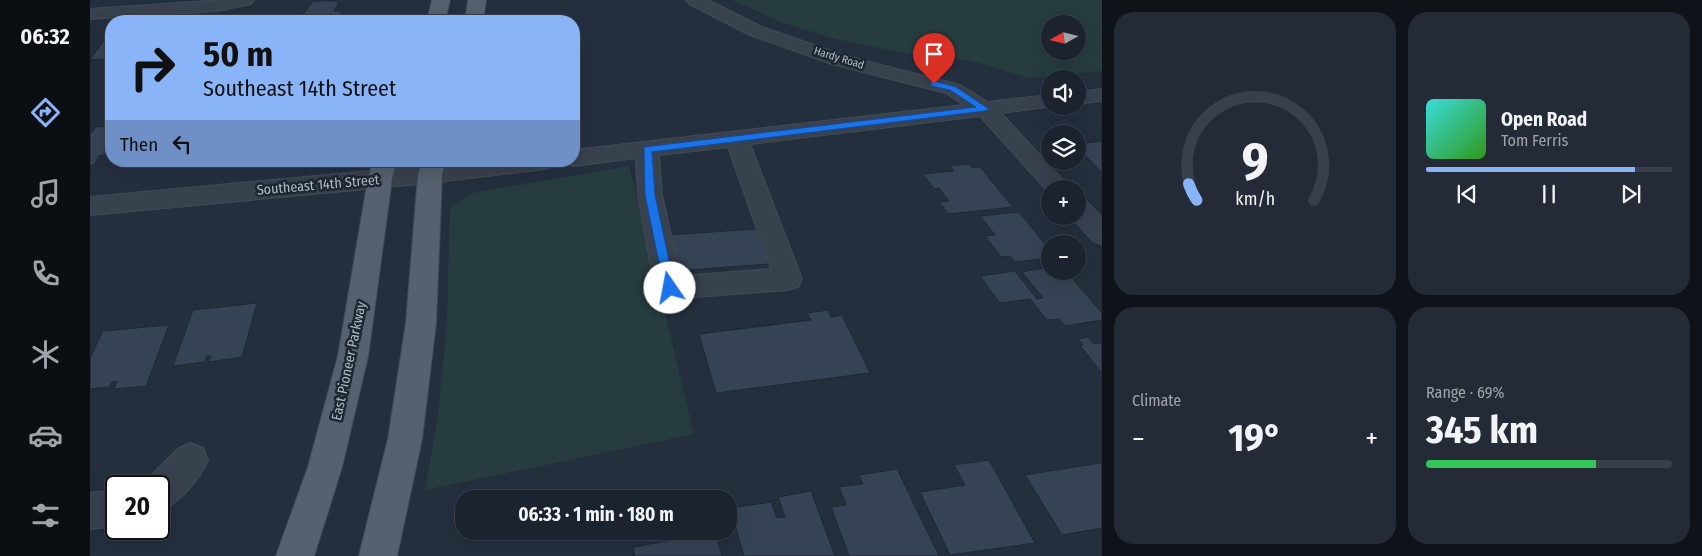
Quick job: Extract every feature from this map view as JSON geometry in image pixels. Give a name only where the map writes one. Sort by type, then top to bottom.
[{"type":"main road","points":[[437,15],[441,0]]},
{"type":"main road","points":[[475,15],[477,0]]},
{"type":"main road","points":[[378,556],[405,439],[419,342],[432,168]]},
{"type":"main road","name":"East Pioneer Parkway","points":[[295,556],[325,467],[353,356],[383,170]]},
{"type":"street","name":"Hardy Road","points":[[695,0],[756,31],[839,60],[953,89],[985,109],[1052,180]]},
{"type":"street","points":[[90,14],[218,6],[243,1]]},
{"type":"street","points":[[1086,97],[1102,96]]},
{"type":"street","points":[[580,157],[1041,102]]},
{"type":"street","points":[[647,149],[650,195],[670,288],[788,279],[736,138]]},
{"type":"street","name":"Southeast 14th Street","points":[[90,206],[383,170],[448,167]]},
{"type":"street","points":[[1086,217],[1102,234]]},
{"type":"street","points":[[170,482],[191,460]]},
{"type":"street","points":[[90,511],[105,509]]},
{"type":"green space","points":[[732,0],[1102,0],[1102,71],[1086,73],[1086,70],[1041,70],[1041,77],[1029,78],[969,60],[909,54],[831,38],[784,23]]},
{"type":"green space","points":[[629,166],[694,434],[425,490],[438,415],[447,320],[450,208],[472,193]]},
{"type":"building","points":[[313,1],[339,1],[334,11],[341,11],[339,15],[302,15]]},
{"type":"building","points":[[105,39],[105,59],[90,60]]},
{"type":"building","points":[[105,126],[105,155],[99,156],[94,165],[90,165],[90,134],[96,127]]},
{"type":"building","points":[[1102,141],[1102,173],[1086,156],[1086,143]]},
{"type":"building","points":[[969,164],[972,168],[980,167],[1013,207],[948,214],[939,202],[949,201],[939,188],[934,189],[923,174],[954,171],[950,166]]},
{"type":"building","points":[[1019,212],[1041,239],[1041,259],[1015,262],[1010,256],[1001,257],[985,236],[995,235],[980,216]]},
{"type":"building","points":[[756,229],[769,264],[675,271],[667,235]]},
{"type":"building","points":[[1041,269],[1041,280],[1074,280],[1102,313],[1102,320],[1065,326],[1059,319],[1047,320],[1030,299],[1000,303],[980,276],[1015,271],[1037,299],[1043,298],[1022,272]]},
{"type":"building","points":[[257,303],[242,357],[209,362],[211,356],[207,356],[205,362],[173,366],[193,310]]},
{"type":"building","points":[[828,310],[831,317],[842,315],[870,373],[716,393],[699,334],[811,320],[807,313]]},
{"type":"building","points":[[169,325],[146,386],[114,389],[117,381],[112,382],[109,387],[90,389],[90,358],[103,331]]},
{"type":"building","points":[[1088,337],[1094,344],[1102,343],[1102,374],[1080,345],[1083,345],[1078,339]]},
{"type":"building","points":[[989,460],[1035,543],[950,555],[920,492],[965,485],[954,465]]},
{"type":"building","points":[[1100,463],[1102,465],[1102,528],[1062,535],[1025,475]]},
{"type":"building","points":[[897,469],[939,556],[849,556],[831,507],[846,505],[839,487],[863,484],[859,475]]},
{"type":"building","points":[[811,491],[835,556],[744,556],[737,532],[737,507],[771,502],[777,518],[785,517],[778,497]]},
{"type":"building","points":[[672,540],[718,540],[722,556],[635,556],[633,547]]},
{"type":"route","points":[[670,288],[650,195],[647,149],[985,109],[953,89],[934,84]]}]
